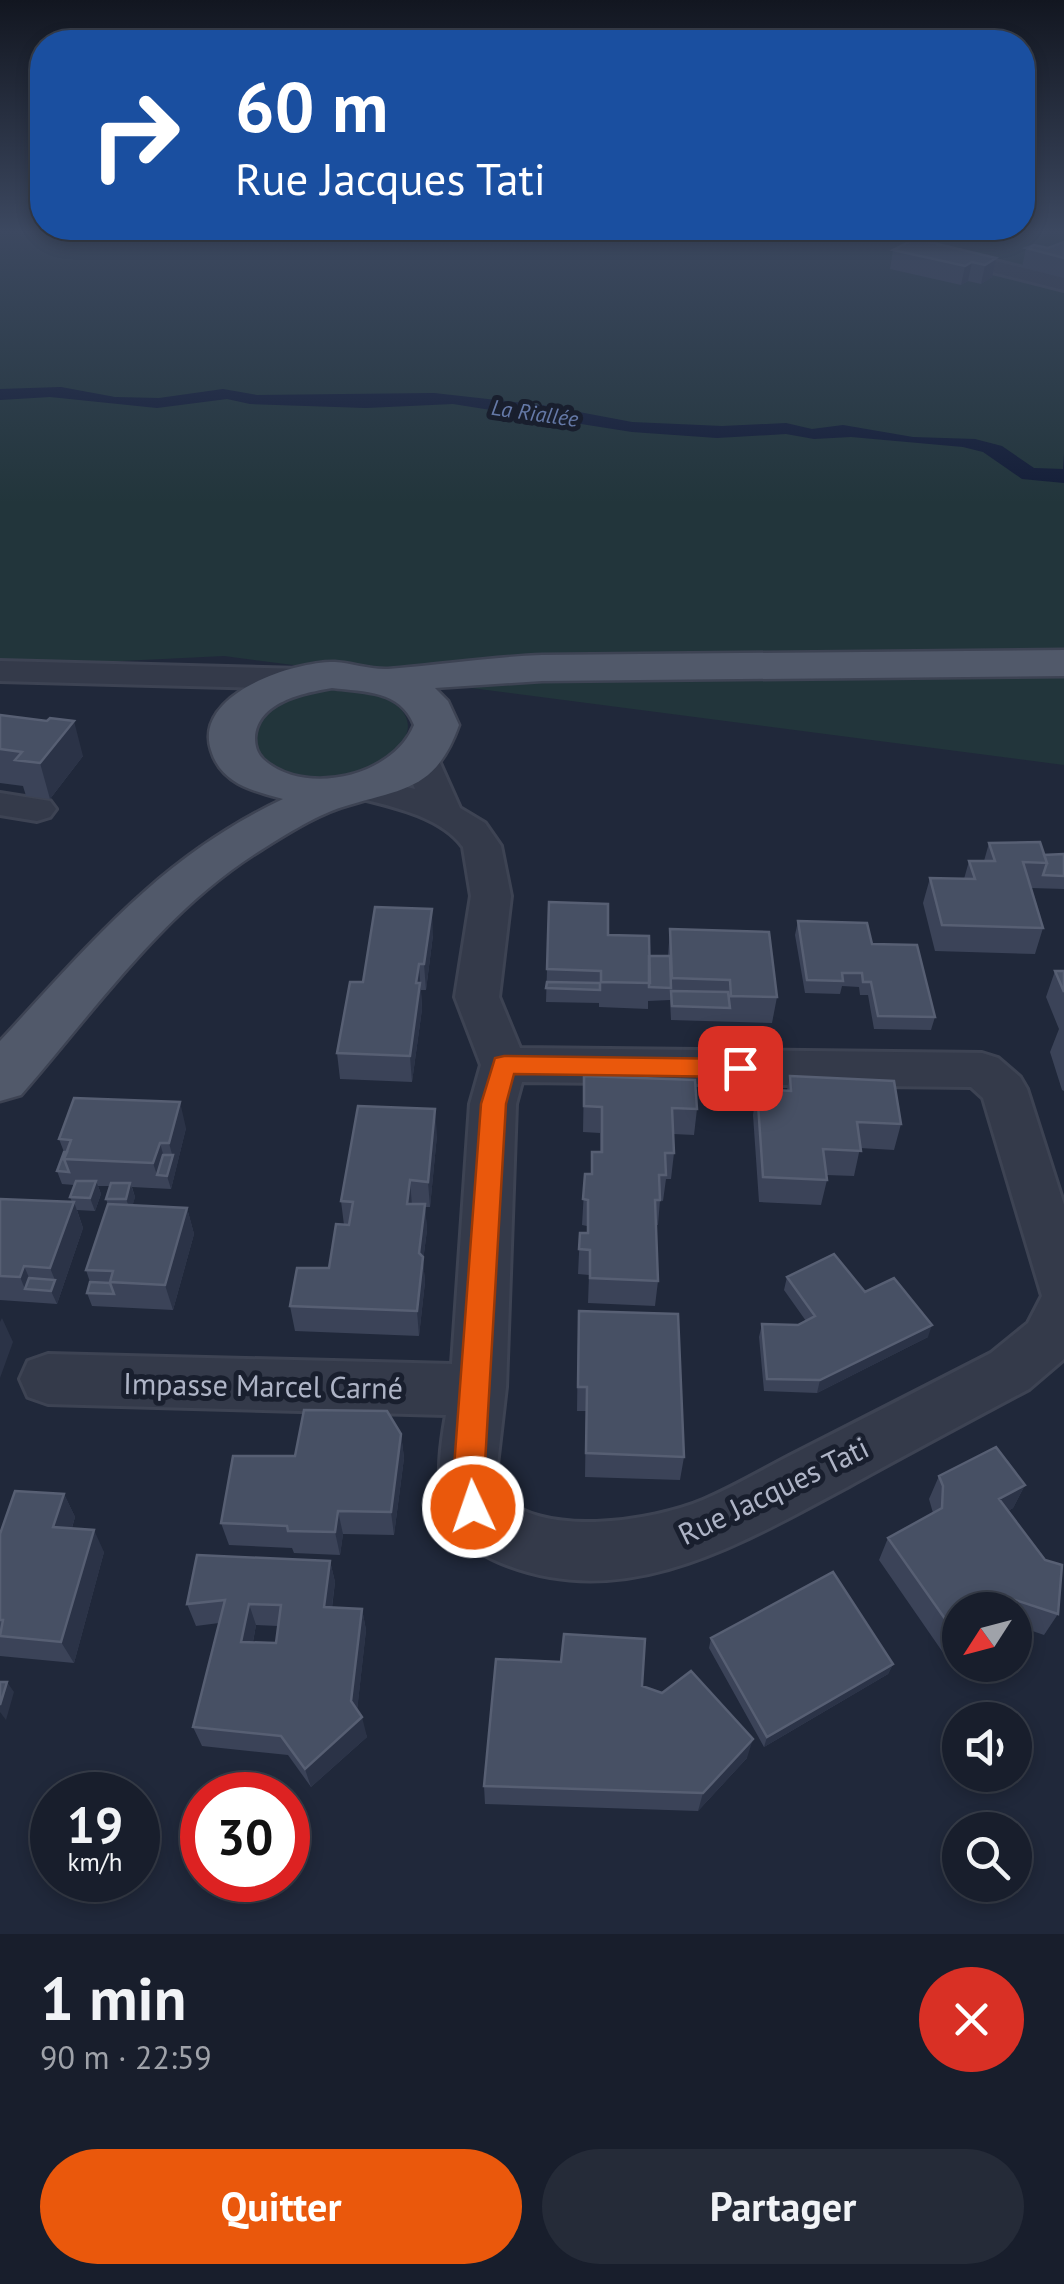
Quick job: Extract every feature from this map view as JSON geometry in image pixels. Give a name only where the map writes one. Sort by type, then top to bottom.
[{"type":"main road","points":[[350,790],[280,787],[257,777],[241,764],[232,746],[233,728],[244,710],[270,692],[302,680],[363,676],[391,681],[542,668],[1064,663]]},
{"type":"main road","points":[[0,1080],[166,900],[202,867],[267,824],[350,790],[396,777],[430,745],[453,709],[495,685],[542,668]]},
{"type":"main road","points":[[391,681],[426,701],[435,715],[430,745]]},
{"type":"main road","points":[[202,867],[236,799],[241,764]]},
{"type":"street","points":[[0,671],[302,680]]},
{"type":"street","points":[[170,674],[206,682],[244,710]]},
{"type":"street","points":[[430,745],[444,814]]},
{"type":"street","points":[[350,790],[406,798],[444,814],[471,831],[482,846],[491,896],[477,997],[504,1065],[982,1070],[1004,1088],[1064,1287]]},
{"type":"street","name":"Rue Jacques Tati","points":[[504,1065],[493,1104],[468,1481],[473,1507],[485,1524],[504,1535],[549,1548],[618,1551],[677,1540],[718,1524],[1010,1372],[1048,1340],[1064,1306]]},
{"type":"street","name":"Impasse Marcel Carné","points":[[48,1380],[477,1390]]},
{"type":"shaded area","points":[[0,322],[1064,322],[1064,765],[224,656],[0,667]]},
{"type":"shaded area","points":[[349,687],[391,702],[407,721],[402,742],[382,761],[351,775],[316,779],[281,770],[252,746],[258,718],[267,707],[288,696]]},
{"type":"water","name":"La Riallée","points":[[61,387],[115,397],[159,398],[223,389],[257,395],[434,393],[542,405],[632,422],[722,426],[786,423],[812,429],[843,425],[913,437],[975,439],[1002,446],[1034,468],[1063,469],[1064,454],[1064,483],[1022,479],[983,452],[963,447],[786,434],[717,438],[632,432],[453,404],[366,408],[250,404],[227,399],[157,408],[50,397],[0,400],[0,389]]},
{"type":"building","points":[[0,715],[74,721],[40,763],[15,760],[22,752],[0,749]]},
{"type":"building","points":[[1040,842],[1047,863],[1023,862],[1043,928],[942,925],[930,878],[975,879],[969,861],[995,861],[989,843]]},
{"type":"building","points":[[1064,854],[1064,876],[1043,875],[1047,863],[1044,855]]},
{"type":"building","points":[[549,902],[608,904],[608,935],[649,936],[650,983],[601,982],[601,971],[547,969]]},
{"type":"building","points":[[375,907],[432,909],[424,964],[419,964],[416,983],[420,983],[410,1056],[337,1053],[350,982],[363,982]]},
{"type":"building","points":[[798,921],[867,923],[872,944],[917,945],[935,1017],[878,1016],[871,982],[863,982],[862,973],[842,973],[843,981],[807,980]]},
{"type":"building","points":[[670,929],[769,932],[777,997],[731,996],[730,980],[672,978]]},
{"type":"building","points":[[649,956],[670,956],[671,988],[649,987]]},
{"type":"building","points":[[1055,971],[1064,971],[1064,992]]},
{"type":"building","points":[[547,982],[600,983],[600,990],[546,988]]},
{"type":"building","points":[[671,991],[728,992],[730,1008],[672,1006]]},
{"type":"building","points":[[584,1076],[695,1080],[697,1109],[672,1108],[674,1153],[665,1153],[666,1175],[659,1175],[660,1200],[655,1200],[658,1281],[590,1278],[590,1250],[579,1249],[580,1233],[588,1233],[588,1200],[583,1199],[585,1174],[592,1174],[592,1152],[602,1152],[602,1107],[584,1106]]},
{"type":"building","points":[[790,1076],[894,1081],[901,1124],[857,1122],[861,1151],[823,1149],[827,1180],[763,1177],[757,1089],[791,1091]]},
{"type":"building","points":[[74,1098],[180,1102],[169,1143],[160,1143],[153,1163],[64,1159],[71,1140],[59,1139]]},
{"type":"building","points":[[358,1106],[435,1109],[428,1182],[410,1180],[407,1204],[425,1204],[417,1311],[290,1306],[297,1268],[329,1268],[336,1224],[349,1225],[353,1202],[341,1201]]},
{"type":"building","points":[[67,1152],[64,1159],[69,1172],[57,1171]]},
{"type":"building","points":[[163,1155],[173,1155],[167,1176],[157,1175]]},
{"type":"building","points":[[76,1181],[96,1181],[90,1198],[70,1197]]},
{"type":"building","points":[[111,1183],[130,1183],[126,1199],[106,1199]]},
{"type":"building","points":[[0,1199],[74,1202],[50,1268],[24,1266],[20,1277],[0,1276]]},
{"type":"building","points":[[108,1204],[187,1208],[165,1285],[110,1282],[113,1271],[86,1270]]},
{"type":"building","points":[[834,1254],[865,1292],[894,1278],[932,1325],[820,1380],[767,1379],[762,1324],[798,1325],[815,1316],[787,1277]]},
{"type":"building","points":[[29,1278],[55,1280],[51,1291],[25,1289]]},
{"type":"building","points":[[90,1282],[110,1283],[114,1294],[87,1293]]},
{"type":"building","points":[[579,1311],[678,1314],[684,1457],[586,1453],[587,1387],[578,1387]]},
{"type":"building","points":[[304,1410],[387,1411],[401,1434],[391,1512],[338,1511],[335,1532],[221,1523],[233,1456],[295,1456]]},
{"type":"building","points":[[996,1447],[1025,1485],[999,1499],[1045,1560],[1062,1565],[1058,1614],[1032,1606],[1032,1592],[942,1592],[942,1615],[888,1538],[942,1508],[943,1486],[939,1476]]},
{"type":"building","points":[[15,1491],[64,1494],[53,1527],[94,1530],[61,1642],[0,1636],[0,1534]]},
{"type":"building","points":[[197,1555],[330,1561],[324,1607],[362,1609],[351,1701],[362,1717],[305,1769],[281,1736],[193,1727],[225,1600],[187,1604]],"holes":[[[249,1604],[281,1605],[276,1643],[241,1642]]]},
{"type":"building","points":[[833,1572],[893,1664],[767,1737],[711,1638]]},
{"type":"building","points":[[564,1634],[645,1639],[642,1686],[662,1693],[691,1671],[753,1739],[703,1793],[484,1786],[496,1659],[561,1662]]},
{"type":"building","points":[[0,1682],[7,1682],[0,1705]]},
{"type":"route","points":[[473,1507],[468,1481],[493,1104],[504,1065],[740,1068]]}]
